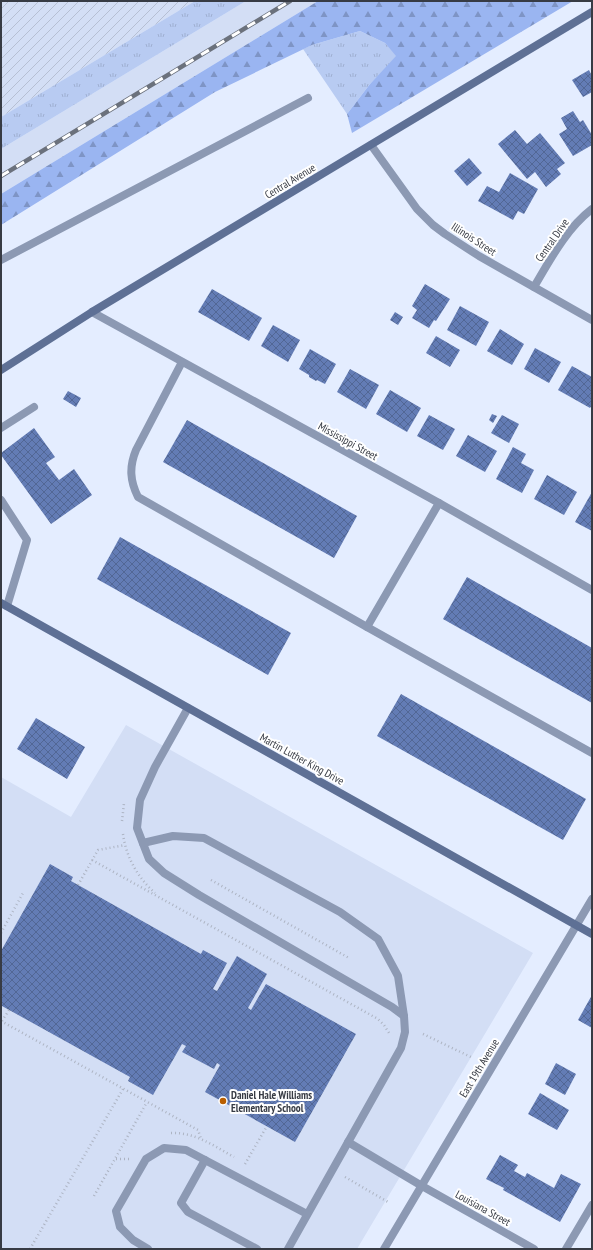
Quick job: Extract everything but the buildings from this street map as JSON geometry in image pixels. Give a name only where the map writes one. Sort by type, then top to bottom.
[{"type":"main road","name":"Central Avenue","points":[[1,370],[92,312],[592,12]]},
{"type":"main road","name":"Martin Luther King Drive","points":[[4,605],[592,934]]},
{"type":"street","points":[[1,260],[308,98]]},
{"type":"street","name":"Illinois Street","points":[[371,145],[417,209],[433,225],[467,250],[592,320]]},
{"type":"street","name":"Central Drive","points":[[534,287],[566,237],[580,220],[592,209]]},
{"type":"street","name":"Mississippi Street","points":[[92,312],[439,503],[592,590]]},
{"type":"street","points":[[182,362],[132,459],[132,484],[138,497],[592,753]]},
{"type":"street","points":[[1,428],[34,407]]},
{"type":"street","points":[[1,500],[26,540],[4,605]]},
{"type":"street","points":[[367,627],[439,503]]},
{"type":"street","points":[[188,708],[155,767],[140,800],[137,828],[149,859],[164,873],[199,895],[392,1007],[404,1016]]},
{"type":"street","points":[[143,843],[172,836],[204,838],[340,912],[378,939],[398,976],[405,1032],[401,1048],[288,1249]]},
{"type":"street","name":"East 19th Avenue","points":[[384,1249],[592,899]]},
{"type":"street","name":"Louisiana Street","points":[[348,1142],[422,1186],[534,1249]]},
{"type":"street","points":[[148,1249],[133,1240],[120,1227],[116,1211],[146,1159],[164,1148],[186,1150],[307,1214]]},
{"type":"street","points":[[204,1160],[181,1203],[188,1212],[257,1249]]},
{"type":"street","points":[[566,1249],[592,1206]]},
{"type":"path","points":[[78,885],[98,850],[125,845]]},
{"type":"path","points":[[92,860],[378,1019],[384,1024],[388,1033],[392,1031]]},
{"type":"path","points":[[211,880],[277,919],[349,958]]},
{"type":"path","points":[[1,933],[23,893]]},
{"type":"path","points":[[258,952],[261,948]]},
{"type":"path","points":[[9,1010],[2,1021],[198,1130],[201,1139]]},
{"type":"path","points":[[423,1034],[473,1058]]},
{"type":"path","points":[[30,1249],[123,1088]]},
{"type":"path","points":[[94,1196],[147,1102]]},
{"type":"path","points":[[245,1164],[266,1126]]},
{"type":"path","points":[[343,1175],[388,1202]]},
{"type":"shaded area","points":[[1,1],[195,1],[1,117]]},
{"type":"shaded area","points":[[246,1],[318,1],[1,194],[1,149]]},
{"type":"shaded area","name":"Daniel Hale Williams Elementary School","points":[[126,725],[533,953],[357,1249],[1,1249],[1,777],[71,817]]},
{"type":"green space","points":[[195,1],[246,1],[1,149],[1,117]]},
{"type":"green space","points":[[318,1],[573,1],[352,133],[347,114],[370,84],[396,56],[385,43],[360,31],[312,45],[215,92],[1,225],[1,194]]},
{"type":"green space","points":[[360,31],[385,43],[397,56],[370,84],[347,114],[303,49]]},
{"type":"railway","points":[[1,176],[290,1]]},
{"type":"place","name":"Daniel Hale Williams Elementary School","points":[[223,1101]]}]
